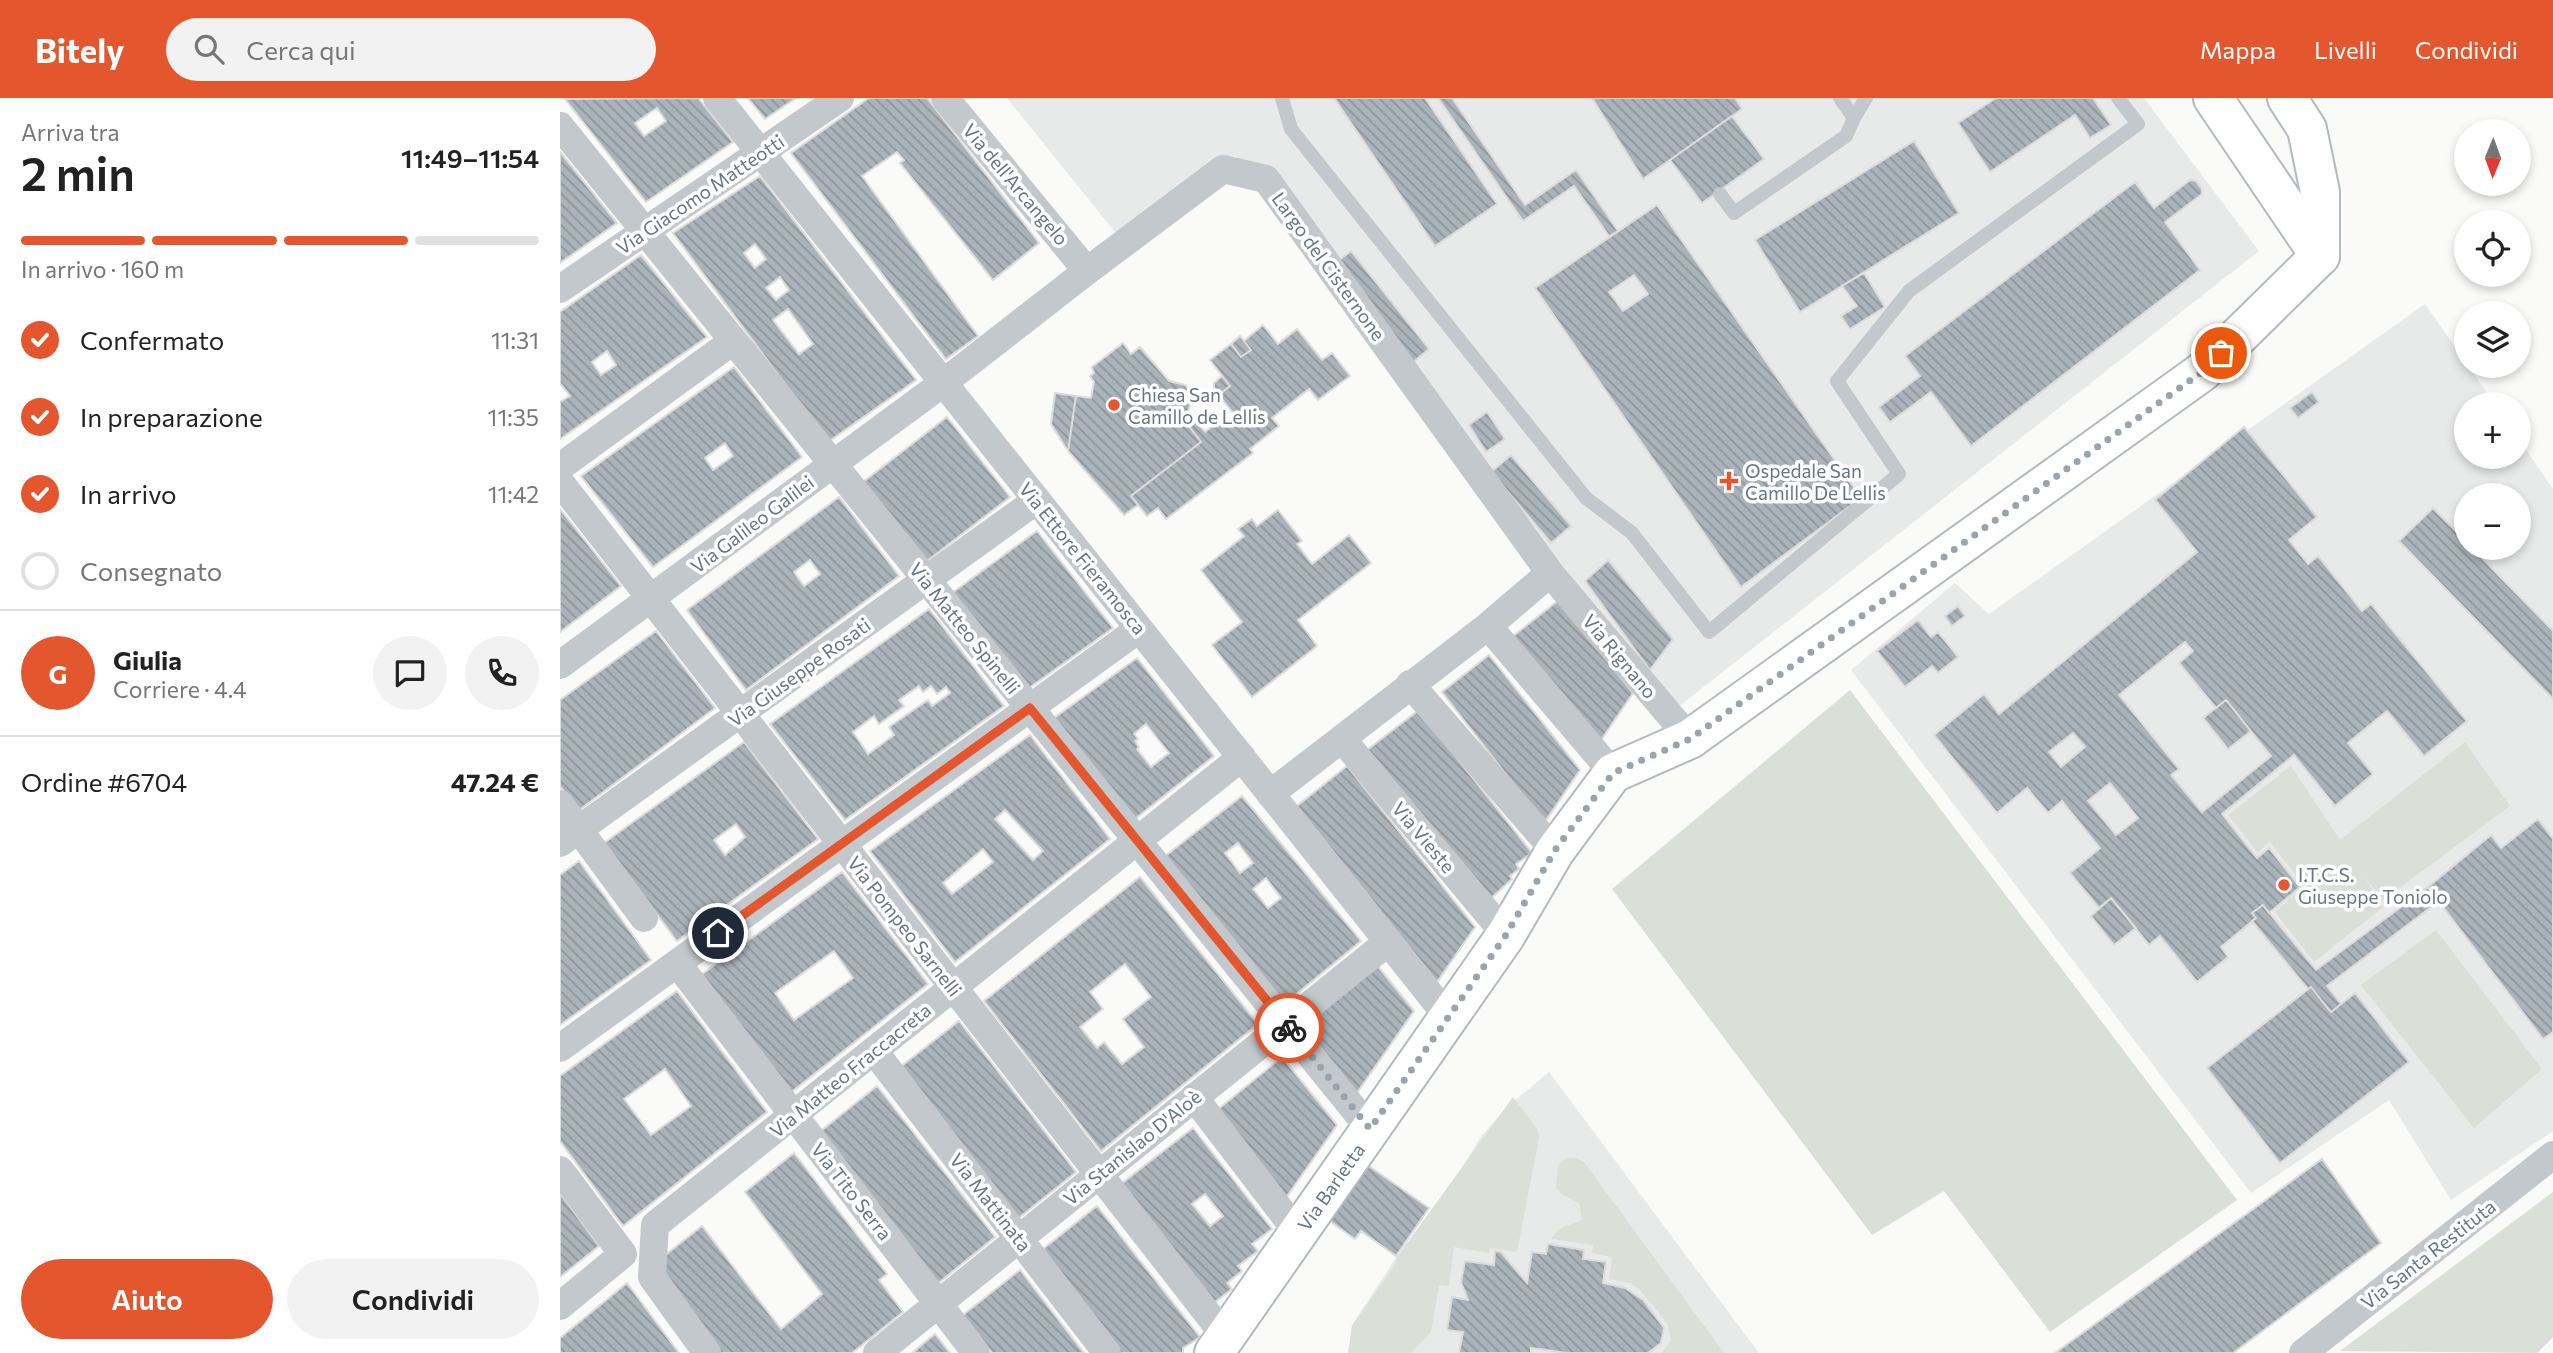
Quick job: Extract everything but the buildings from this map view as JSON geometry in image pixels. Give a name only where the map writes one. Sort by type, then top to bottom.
[{"type":"street","name":"Via Ettore Fieramosca","points":[[717,98],[1448,1017]]},
{"type":"street","name":"Via Giacomo Matteotti","points":[[560,289],[840,98]]},
{"type":"street","name":"Via dell'Arcangelo","points":[[945,98],[1087,271]]},
{"type":"street","points":[[2213,98],[2320,256]]},
{"type":"street","points":[[2287,98],[2307,128],[2320,192],[2320,256]]},
{"type":"street","name":"Via Matteo Spinelli","points":[[560,127],[1370,1129]]},
{"type":"street","name":"Largo del Cisternone","points":[[943,383],[1223,169],[1266,179],[1550,573]]},
{"type":"street","name":"Via Barletta","points":[[1219,1345],[1506,935],[1555,850],[1613,773],[1690,739],[2202,372],[2320,256]]},
{"type":"street","points":[[560,467],[733,341]]},
{"type":"street","name":"Via Galileo Galilei","points":[[560,665],[943,383]]},
{"type":"street","name":"Via Pompeo Sarnelli","points":[[560,482],[1099,1174],[1219,1345]]},
{"type":"street","name":"Via Giuseppe Rosati","points":[[570,836],[1037,500]]},
{"type":"street","points":[[1270,794],[1488,626],[1550,573]]},
{"type":"street","name":"Via Rignano","points":[[1550,573],[1690,739]]},
{"type":"street","points":[[1488,626],[1613,773]]},
{"type":"street","points":[[560,1048],[1139,629]]},
{"type":"street","points":[[1410,684],[1555,850]]},
{"type":"street","name":"Via Vieste","points":[[1342,739],[1506,935]]},
{"type":"street","name":"Via Matteo Fraccacreta","points":[[707,1353],[652,1277],[655,1225],[1242,757]]},
{"type":"street","points":[[560,804],[570,836],[644,918]]},
{"type":"street","name":"Via Stanislao D'Aloè","points":[[877,1353],[1388,942]]},
{"type":"street","name":"Via Tito Serra","points":[[677,963],[976,1353]]},
{"type":"street","name":"Via Mattinata","points":[[874,1051],[1107,1353]]},
{"type":"street","points":[[1194,1097],[1298,1233]]},
{"type":"street","name":"Via Santa Restituta","points":[[2303,1353],[2553,1155]]},
{"type":"street","points":[[560,1170],[623,1254],[560,1306]]},
{"type":"lane","points":[[1282,98],[1292,129],[1586,498],[1632,533],[1709,632],[1899,474],[1837,381],[1909,290],[2138,124],[2118,98]]},
{"type":"lane","points":[[1840,98],[1854,118]]},
{"type":"lane","points":[[1720,194],[1734,213],[1846,136],[1866,98]]},
{"type":"shaded area","name":"Ospedale San Camillo De Lellis","points":[[1007,98],[2144,98],[2259,251],[1673,711],[1236,156],[1223,157],[1119,237]]},
{"type":"shaded area","name":"I.T.C.S. Giuseppe Toniolo","points":[[2425,304],[2454,345],[2454,378],[2477,378],[2487,392],[2454,392],[2454,469],[2531,469],[2531,457],[2553,489],[2553,1131],[2451,1200],[2389,1100],[2251,1193],[1851,670],[1955,583],[1989,614]]},
{"type":"shaded area","points":[[1850,690],[2237,1200],[2050,1332],[1944,1191],[1872,1235],[1612,889]]},
{"type":"shaded area","points":[[2465,742],[2510,806],[2383,900],[2364,876],[2383,907],[2314,962],[2275,912],[2304,885],[2269,841],[2258,853],[2228,815],[2291,766],[2340,840]]},
{"type":"shaded area","points":[[2436,930],[2542,1069],[2474,1128],[2361,985]]},
{"type":"shaded area","points":[[1549,1072],[1759,1353],[1349,1353],[1352,1325],[1395,1259],[1451,1186],[1480,1138],[1505,1109]]},
{"type":"shaded area","points":[[1513,1097],[1538,1130],[1539,1138],[1517,1252],[1490,1248],[1489,1253],[1454,1247],[1449,1286],[1439,1285],[1431,1332],[1411,1353],[1348,1353],[1352,1326],[1396,1263],[1397,1257]]},
{"type":"shaded area","points":[[1566,1158],[1577,1158],[1584,1162],[1724,1353],[1662,1353],[1671,1340],[1667,1323],[1639,1289],[1630,1283],[1609,1279],[1612,1257],[1592,1253],[1593,1245],[1552,1239],[1561,1228],[1582,1220],[1579,1203],[1561,1194],[1556,1187],[1558,1165]]},
{"type":"shaded area","points":[[2553,1192],[2553,1337],[2537,1353],[2340,1351]]},
{"type":"way so far","points":[[1289,1028],[1370,1129],[1506,935],[1555,850],[1613,773],[1690,739],[2202,372],[2221,353]]},
{"type":"place","name":"Chiesa San Camillo de Lellis","points":[[1114,405]]},
{"type":"place","name":"Ospedale San Camillo De Lellis","points":[[1729,481]]},
{"type":"place","name":"I.T.C.S. Giuseppe Toniolo","points":[[2284,885]]},
{"type":"route","points":[[718,933],[1030,708],[1289,1028]]}]
